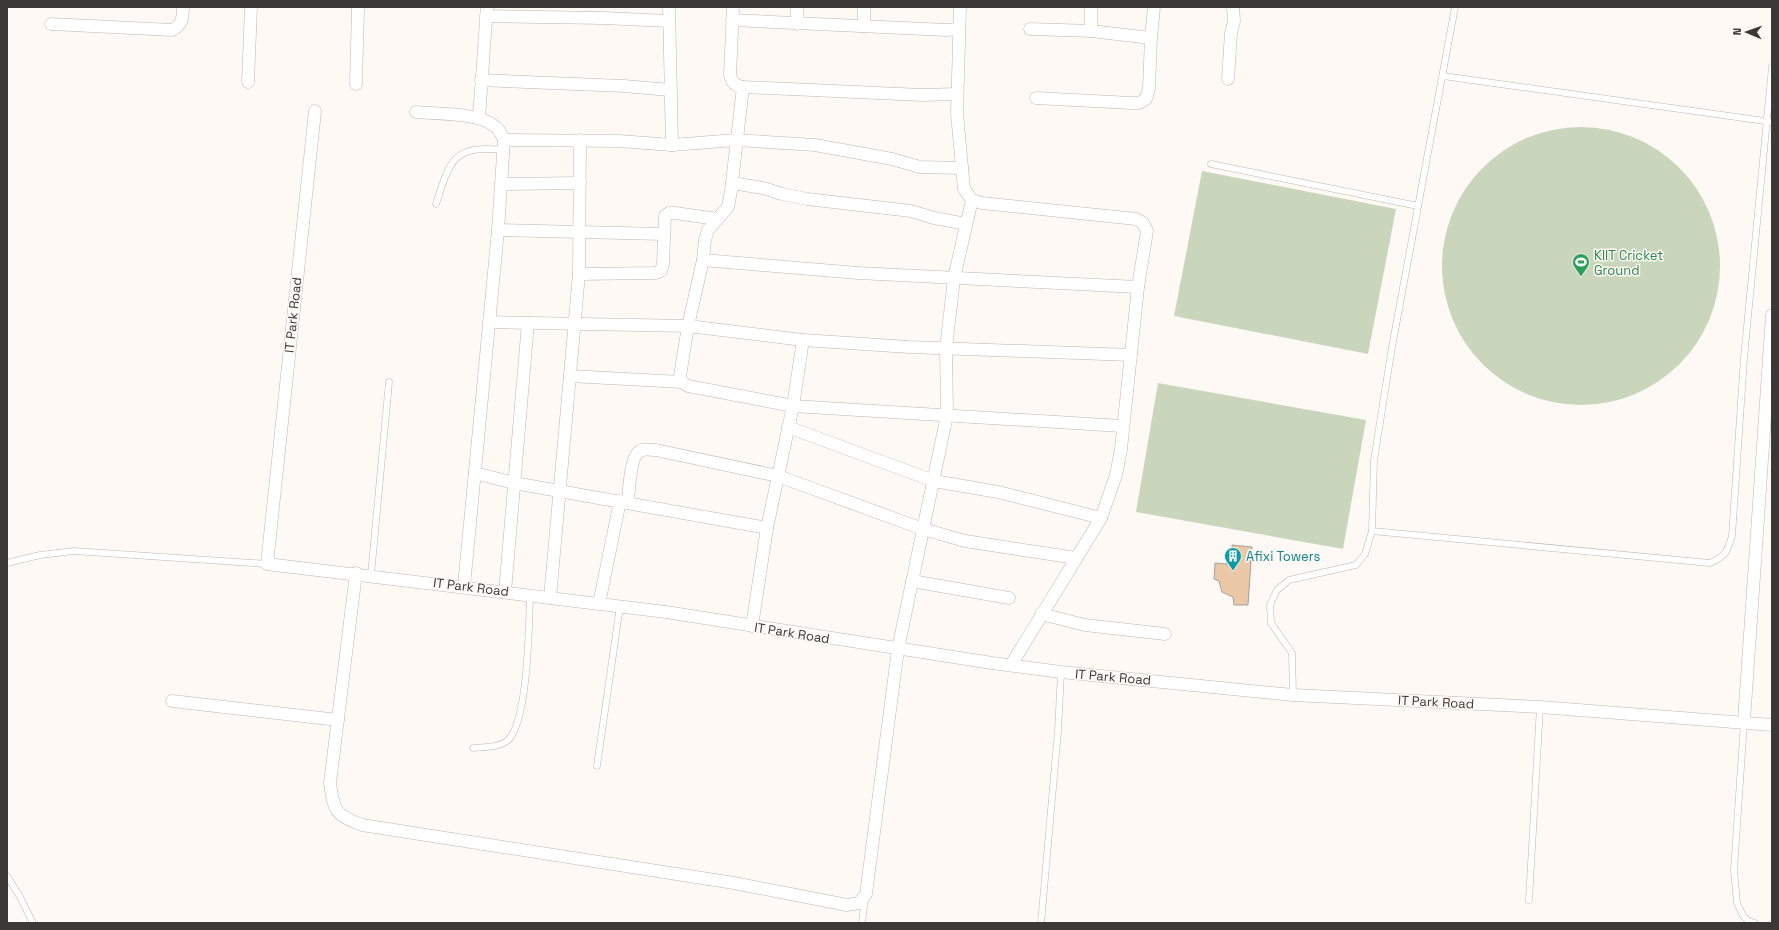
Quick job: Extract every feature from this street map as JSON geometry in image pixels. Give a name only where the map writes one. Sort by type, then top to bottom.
[{"type":"street","points":[[51,24],[172,30],[178,27],[182,22],[183,7]]},
{"type":"street","points":[[248,82],[251,7]]},
{"type":"street","points":[[356,84],[358,7]]},
{"type":"street","points":[[669,7],[672,145]]},
{"type":"street","points":[[732,7],[730,75],[732,82],[736,86],[743,88],[922,95],[956,94]]},
{"type":"street","points":[[797,7],[797,24]]},
{"type":"street","points":[[864,7],[864,26]]},
{"type":"street","points":[[960,7],[956,94],[964,189],[972,200],[982,203],[1136,219],[1143,224],[1147,231],[1138,287],[1122,426],[1121,449],[1116,475],[1100,518],[1011,665]]},
{"type":"street","points":[[1091,7],[1091,31]]},
{"type":"street","points":[[1036,98],[1131,103],[1139,103],[1146,99],[1149,88],[1154,7]]},
{"type":"street","points":[[1228,79],[1230,33],[1234,21],[1233,7]]},
{"type":"street","points":[[479,118],[486,12],[603,13],[669,22]]},
{"type":"street","points":[[732,20],[947,30],[959,29]]},
{"type":"street","points":[[1030,29],[1091,31],[1151,38]]},
{"type":"street","points":[[481,80],[624,86],[670,90]]},
{"type":"street","points":[[682,382],[680,376],[688,326],[703,260],[705,240],[708,230],[728,207],[743,88]]},
{"type":"street","name":"IT Park Road","points":[[315,111],[267,564],[356,573],[666,612],[898,649],[1061,672],[1293,695],[1540,707],[1744,721],[1772,725]]},
{"type":"street","points":[[416,112],[479,118],[494,125],[500,131],[504,145],[498,230],[464,586]]},
{"type":"street","points":[[504,145],[580,140],[672,145],[736,140],[815,144],[892,159],[920,167],[962,168]]},
{"type":"street","points":[[550,598],[579,274],[580,140]]},
{"type":"street","points":[[501,184],[580,183]]},
{"type":"street","points":[[732,183],[807,199],[911,211],[934,218],[966,224]]},
{"type":"street","points":[[356,573],[330,783],[334,807],[346,819],[362,825],[734,883],[847,905],[859,904],[866,894],[898,649],[947,415],[946,348],[954,278],[972,200]]},
{"type":"street","points":[[579,274],[656,273],[661,270],[663,264],[663,234],[665,216],[669,214],[717,219]]},
{"type":"street","points":[[498,230],[663,234]]},
{"type":"street","points":[[703,260],[858,273],[1138,287]]},
{"type":"street","points":[[1744,721],[1772,315]]},
{"type":"street","points":[[489,322],[688,326],[804,340],[946,348],[1131,355]]},
{"type":"street","points":[[505,592],[528,322]]},
{"type":"street","points":[[752,626],[767,528],[793,406],[804,340]]},
{"type":"street","points":[[570,376],[682,382],[688,386],[793,406],[1122,426]]},
{"type":"street","points":[[788,427],[934,481],[1006,494],[1100,518]]},
{"type":"street","points":[[599,604],[634,457],[639,451],[645,449],[656,450],[778,476],[923,529],[966,541],[1076,558]]},
{"type":"street","points":[[475,473],[560,491],[767,528]]},
{"type":"street","points":[[912,581],[1009,598]]},
{"type":"street","points":[[1041,614],[1085,625],[1165,634]]},
{"type":"street","points":[[172,701],[338,720]]},
{"type":"lane","points":[[1293,695],[1292,653],[1271,623],[1270,605],[1277,590],[1289,580],[1356,565],[1365,554],[1372,531],[1374,460],[1392,347],[1443,76],[1454,7]]},
{"type":"lane","points":[[1372,531],[1710,563],[1721,558],[1727,552],[1732,536],[1744,358],[1770,122],[1772,67]]},
{"type":"lane","points":[[1443,76],[1770,122]]},
{"type":"lane","points":[[436,204],[447,174],[457,158],[470,150],[504,145]]},
{"type":"lane","points":[[1211,164],[1418,206]]},
{"type":"lane","points":[[371,575],[389,382]]},
{"type":"lane","points":[[7,563],[40,555],[74,551],[267,564]]},
{"type":"lane","points":[[473,748],[499,745],[510,738],[520,718],[529,642],[530,595]]},
{"type":"lane","points":[[597,766],[620,606]]},
{"type":"lane","points":[[1041,923],[1058,731],[1061,672]]},
{"type":"lane","points":[[1529,900],[1540,707]]},
{"type":"lane","points":[[1744,721],[1734,870],[1737,903],[1743,916],[1749,921],[1756,923]]},
{"type":"lane","points":[[7,876],[20,897],[33,923]]},
{"type":"lane","points":[[862,923],[866,894]]},
{"type":"green space","name":"KIIT Cricket Ground","points":[[1567,127],[1595,127],[1608,129],[1634,137],[1647,143],[1680,167],[1697,189],[1710,213],[1718,239],[1720,266],[1718,293],[1710,319],[1697,343],[1680,365],[1658,382],[1634,395],[1608,403],[1595,405],[1567,405],[1554,403],[1528,395],[1515,389],[1482,365],[1473,354],[1458,332],[1452,319],[1444,293],[1442,280],[1442,252],[1444,239],[1452,213],[1458,200],[1482,167],[1493,158],[1515,143],[1528,137],[1554,129]]},
{"type":"green space","points":[[1202,171],[1396,209],[1368,354],[1174,316]]},
{"type":"green space","points":[[1158,383],[1366,420],[1343,549],[1136,512]]},
{"type":"building","name":"Afixi Towers","points":[[1232,545],[1252,547],[1248,605],[1234,605],[1233,597],[1222,592],[1219,581],[1214,579],[1215,563],[1227,564],[1227,556],[1233,556]]},
{"type":"place","name":"KIIT Cricket Ground","points":[[1581,277]]},
{"type":"place","name":"Afixi Towers","points":[[1233,571]]}]
